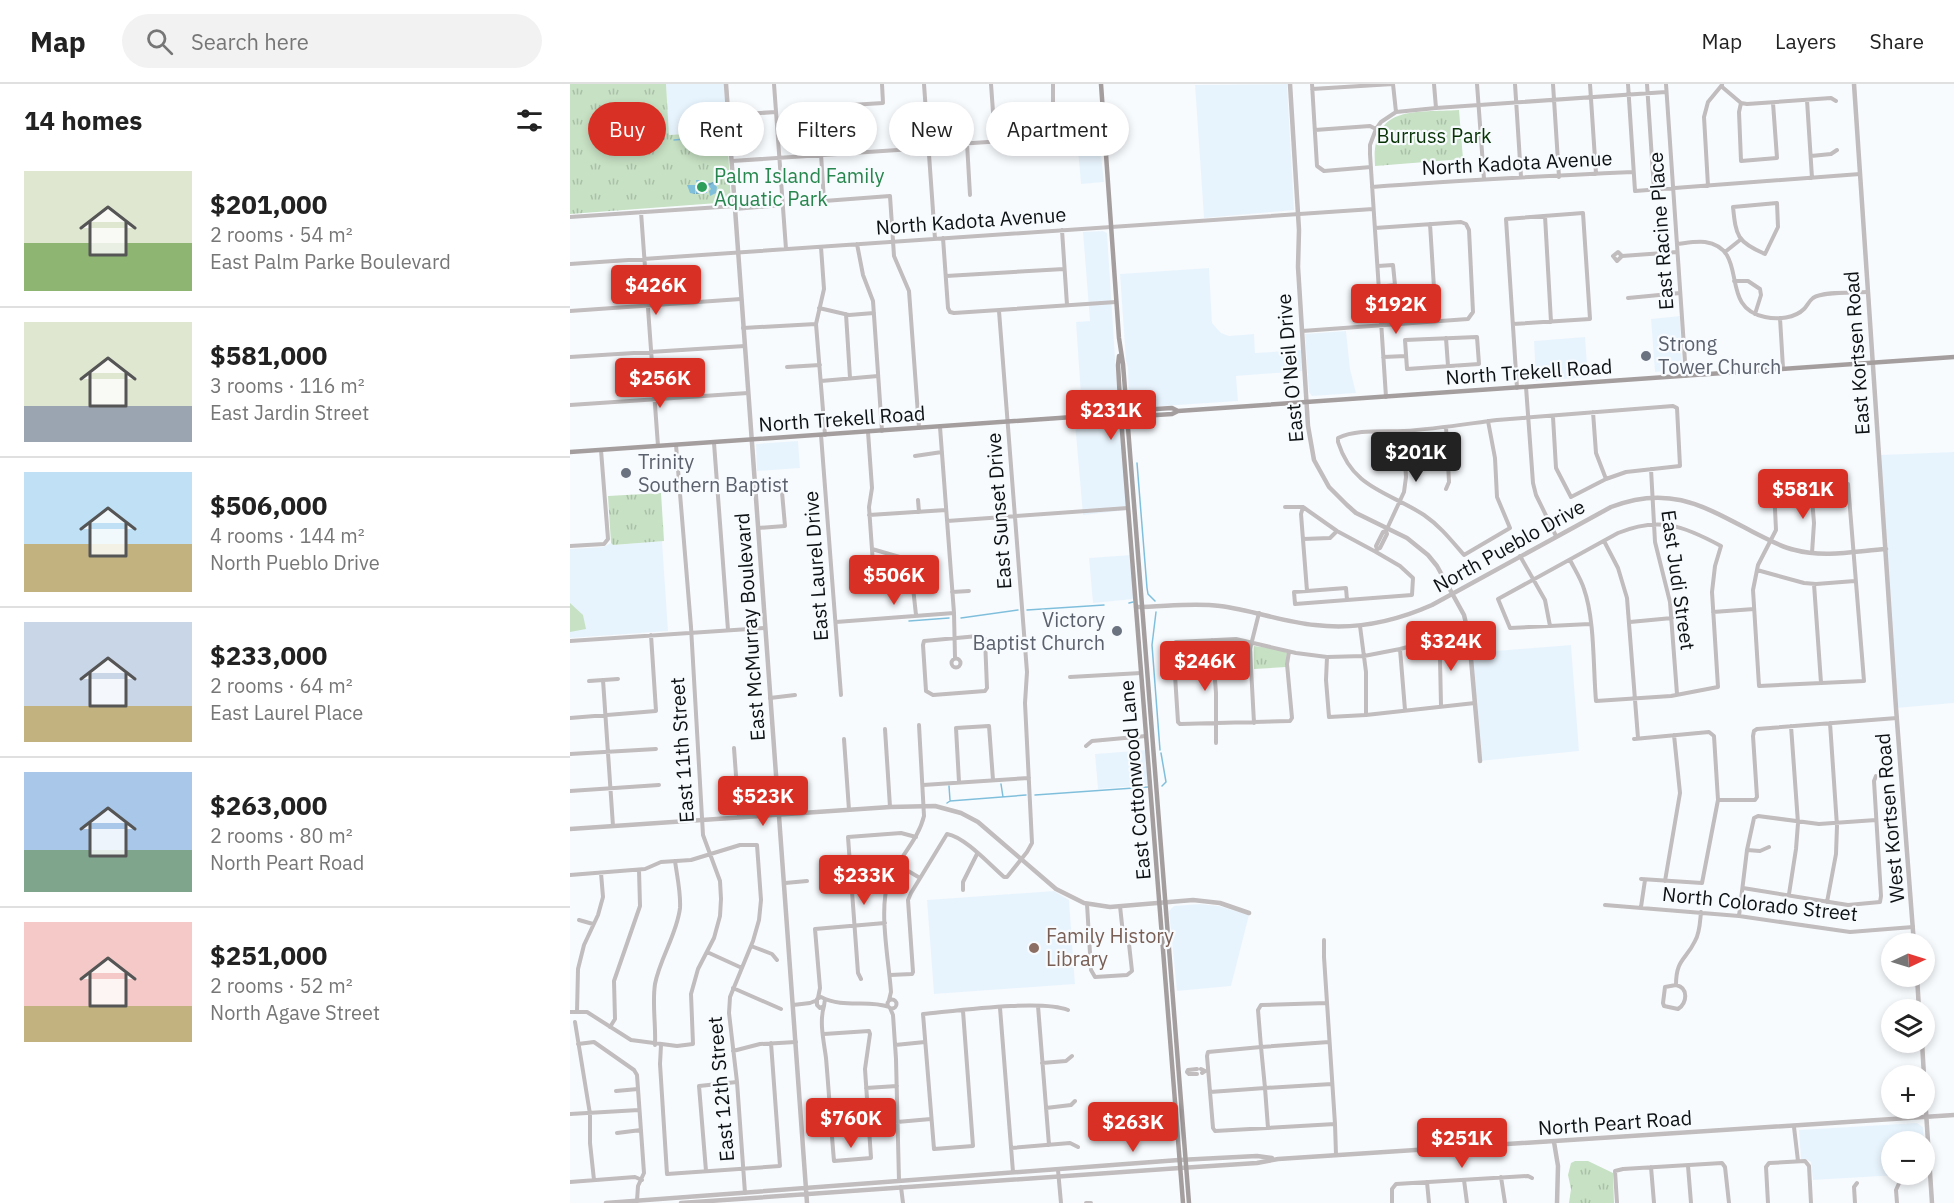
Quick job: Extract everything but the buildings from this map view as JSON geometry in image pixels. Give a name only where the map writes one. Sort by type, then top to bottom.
[{"type":"main road","name":"East Cottonwood Lane","points":[[1101,84],[1102,102]]},
{"type":"main road","name":"East Cottonwood Lane","points":[[1106,156],[1120,354],[1123,364],[1132,483],[1146,736],[1179,1073],[1182,1160]]},
{"type":"main road","name":"East Cottonwood Lane","points":[[1120,354],[1118,365],[1119,415],[1139,607],[1182,1160],[1190,1203]]},
{"type":"main road","name":"North Trekell Road","points":[[570,452],[1119,415],[1172,408],[1178,411],[1954,357]]},
{"type":"main road","points":[[1126,483],[1132,483]]},
{"type":"main road","name":"East Cottonwood Lane","points":[[1183,1168],[1183,1203]]},
{"type":"street","name":"East McMurray Boulevard","points":[[726,84],[727,102]]},
{"type":"street","points":[[764,113],[776,112],[774,84]]},
{"type":"street","points":[[877,103],[884,103],[882,84]]},
{"type":"street","points":[[924,84],[925,102]]},
{"type":"street","points":[[991,84],[992,102]]},
{"type":"street","points":[[1053,84],[1053,102]]},
{"type":"street","name":"East O'Neil Drive","points":[[1290,84],[1302,331],[1310,444],[1314,460],[1338,498],[1356,513],[1407,538],[1428,555],[1437,566],[1467,625],[1479,761]]},
{"type":"street","points":[[1371,167],[1324,171],[1317,166],[1312,87],[1393,84],[1396,112]]},
{"type":"street","points":[[1434,84],[1436,108]]},
{"type":"street","points":[[1477,84],[1484,179]]},
{"type":"street","points":[[1515,84],[1521,177]]},
{"type":"street","points":[[1552,84],[1559,177]]},
{"type":"street","points":[[1590,84],[1596,174]]},
{"type":"street","points":[[1628,84],[1633,172]]},
{"type":"street","points":[[1647,84],[1654,190]]},
{"type":"street","name":"East Racine Place","points":[[1666,84],[1686,376]]},
{"type":"street","name":"East Kortsen Road","points":[[1854,84],[1896,691]]},
{"type":"street","points":[[1708,186],[1704,117],[1708,102],[1721,85],[1741,103],[1831,98],[1836,102]]},
{"type":"street","points":[[1386,397],[1370,145],[1381,122],[1396,112],[1666,92]]},
{"type":"street","points":[[1807,100],[1812,178]]},
{"type":"street","points":[[1741,103],[1738,112],[1741,161],[1776,158],[1773,103]]},
{"type":"street","points":[[1315,130],[1370,126],[1376,129]]},
{"type":"street","points":[[1810,156],[1831,154],[1837,150]]},
{"type":"street","name":"East McMurray Boulevard","points":[[732,156],[807,1203]]},
{"type":"street","points":[[732,161],[807,156]]},
{"type":"street","points":[[821,156],[824,201],[890,196],[894,255],[909,291],[920,429]]},
{"type":"street","points":[[929,156],[935,239]]},
{"type":"street","points":[[968,156],[970,195]]},
{"type":"street","points":[[780,158],[786,249]]},
{"type":"street","name":"North Kadota Avenue","points":[[1372,187],[1633,172],[1635,191],[1860,174]]},
{"type":"street","points":[[1777,203],[1778,227],[1765,254],[1740,240],[1735,230],[1733,207],[1777,203]]},
{"type":"street","points":[[570,217],[783,205]]},
{"type":"street","name":"North Kadota Avenue","points":[[570,264],[1373,209]]},
{"type":"street","points":[[641,212],[658,446]]},
{"type":"street","points":[[1513,324],[1590,319],[1583,213],[1506,219],[1517,388]]},
{"type":"street","points":[[1545,216],[1551,322]]},
{"type":"street","points":[[1302,331],[1468,319],[1473,312],[1469,230],[1466,225],[1461,222],[1375,228]]},
{"type":"street","points":[[1430,224],[1436,320]]},
{"type":"street","points":[[1062,230],[1067,305]]},
{"type":"street","points":[[943,238],[950,312],[999,311],[1116,302]]},
{"type":"street","points":[[1725,252],[1740,240]]},
{"type":"street","points":[[1677,244],[1705,242],[1725,252],[1732,265],[1735,291],[1741,301],[1755,314],[1766,317],[1792,317],[1803,311],[1812,298],[1821,295],[1867,292]]},
{"type":"street","points":[[857,244],[861,268],[873,301],[882,431]]},
{"type":"street","name":"East Laurel Drive","points":[[821,247],[824,289],[816,324],[841,695]]},
{"type":"street","points":[[1622,256],[1677,252]]},
{"type":"street","points":[[1377,266],[1393,266],[1395,285],[1378,287]]},
{"type":"street","points":[[946,276],[1064,269]]},
{"type":"street","points":[[1734,281],[1748,281],[1760,289],[1761,295],[1755,314]]},
{"type":"street","points":[[861,291],[869,288]]},
{"type":"street","points":[[1628,298],[1680,293]]},
{"type":"street","points":[[570,311],[741,299]]},
{"type":"street","points":[[819,308],[846,314],[874,313]]},
{"type":"street","name":"East Sunset Drive","points":[[977,854],[1004,877],[1007,877],[1030,849],[1033,840],[1025,703],[1027,672],[999,311]]},
{"type":"street","points":[[846,314],[850,378]]},
{"type":"street","points":[[1780,318],[1783,368]]},
{"type":"street","points":[[743,328],[816,324]]},
{"type":"street","points":[[1478,337],[1479,364],[1407,369],[1407,356],[1405,340],[1478,337]]},
{"type":"street","points":[[1446,339],[1448,366]]},
{"type":"street","points":[[570,357],[745,346]]},
{"type":"street","points":[[1383,357],[1407,356]]},
{"type":"street","points":[[788,367],[820,365]]},
{"type":"street","points":[[821,381],[878,376]]},
{"type":"street","points":[[1526,387],[1533,483],[1536,495],[1556,536]]},
{"type":"street","points":[[570,405],[748,393]]},
{"type":"street","points":[[1488,421],[1495,458],[1497,497],[1510,528],[1464,555],[1443,531],[1424,515],[1361,481],[1350,469],[1338,442],[1338,438],[1362,433],[1403,431],[1488,421],[1673,406],[1677,408],[1680,466],[1638,470],[1605,479],[1571,497],[1556,468],[1553,417]]},
{"type":"street","points":[[1593,412],[1596,453],[1605,479]]},
{"type":"street","points":[[940,427],[954,613],[955,658]]},
{"type":"street","points":[[1446,427],[1449,482],[1446,489]]},
{"type":"street","points":[[1376,550],[1379,539],[1387,529],[1400,502],[1406,477],[1403,431]]},
{"type":"street","points":[[868,432],[873,488],[869,515],[874,578]]},
{"type":"street","points":[[714,443],[728,630]]},
{"type":"street","name":"East 11th Street","points":[[661,1045],[693,1044],[691,994],[698,969],[720,916],[721,899],[720,881],[703,835],[691,633],[676,445]]},
{"type":"street","points":[[570,545],[606,542],[601,450]]},
{"type":"street","points":[[915,456],[942,452]]},
{"type":"street","name":"East Judi Street","points":[[1651,469],[1653,525],[1656,549],[1670,602],[1677,694]]},
{"type":"street","points":[[758,528],[784,526],[781,481]]},
{"type":"street","points":[[1848,484],[1864,681],[1759,686],[1753,590],[1757,570],[1776,530],[1774,488],[1810,486],[1848,484]]},
{"type":"street","points":[[1810,486],[1814,523],[1812,553]]},
{"type":"street","name":"North Pueblo Drive","points":[[1139,607],[1200,604],[1259,613],[1316,626],[1360,626],[1412,614],[1611,507],[1637,498],[1668,497],[1695,503],[1794,550],[1812,553],[1886,549]]},
{"type":"street","points":[[918,500],[919,512]]},
{"type":"street","points":[[1285,507],[1304,507],[1337,531],[1376,550],[1413,578],[1412,595],[1347,600],[1295,604],[1294,592],[1346,588],[1347,600]]},
{"type":"street","points":[[1304,507],[1301,514],[1307,591]]},
{"type":"street","points":[[947,521],[1128,508]]},
{"type":"street","points":[[869,515],[946,510]]},
{"type":"street","points":[[1570,560],[1584,589],[1590,624],[1596,701],[1635,698],[1718,687],[1712,579],[1721,546],[1690,529],[1669,525],[1636,527],[1604,541],[1498,599],[1510,628],[1590,624]]},
{"type":"street","points":[[1303,539],[1330,538],[1337,531]]},
{"type":"street","points":[[1604,541],[1624,583],[1630,622],[1636,738],[1709,732],[1714,736],[1718,800],[1702,883],[1643,879],[1641,906]]},
{"type":"street","points":[[872,549],[910,560],[916,615]]},
{"type":"street","points":[[1520,556],[1545,600],[1550,626]]},
{"type":"street","points":[[1757,570],[1814,584],[1855,581]]},
{"type":"street","points":[[1814,584],[1821,683]]},
{"type":"street","points":[[952,592],[969,591]]},
{"type":"street","points":[[1713,612],[1754,609]]},
{"type":"street","points":[[836,622],[954,613]]},
{"type":"street","points":[[1254,723],[1250,655],[1259,613]]},
{"type":"street","points":[[1630,622],[1672,618]]},
{"type":"street","points":[[1360,626],[1364,656],[1366,715]]},
{"type":"street","points":[[570,641],[765,628]]},
{"type":"street","points":[[570,718],[656,711],[651,636]]},
{"type":"street","points":[[978,636],[985,639],[988,684],[985,691],[933,695],[926,691],[924,640],[953,637],[978,636]]},
{"type":"street","points":[[1290,651],[1287,664],[1292,718],[1290,722],[1180,724],[1178,722],[1173,644],[1176,642],[1236,639],[1327,657],[1364,656],[1400,650],[1430,640],[1437,641],[1440,659],[1441,706]]},
{"type":"street","points":[[1212,640],[1216,693],[1216,743]]},
{"type":"street","points":[[1400,650],[1405,710]]},
{"type":"street","points":[[691,658],[700,657]]},
{"type":"street","points":[[1327,657],[1329,717],[1475,703]]},
{"type":"street","points":[[1071,677],[1142,673]]},
{"type":"street","points":[[589,681],[618,679]]},
{"type":"street","points":[[603,680],[613,826]]},
{"type":"street","name":"West Kortsen Road","points":[[1896,691],[1913,933]]},
{"type":"street","points":[[770,698],[795,695]]},
{"type":"street","points":[[694,703],[702,702]]},
{"type":"street","points":[[1718,800],[1755,800],[1757,797],[1754,731],[1757,729],[1897,718]]},
{"type":"street","points":[[1827,902],[1836,854],[1837,824],[1830,723]]},
{"type":"street","points":[[893,1015],[887,1004],[891,992],[885,923],[885,891],[916,837],[924,816],[919,725]]},
{"type":"street","points":[[959,782],[956,728],[989,726],[993,780]]},
{"type":"street","points":[[1789,894],[1798,821],[1791,726]]},
{"type":"street","points":[[885,729],[890,807]]},
{"type":"street","points":[[1665,880],[1680,793],[1674,735]]},
{"type":"street","points":[[1086,746],[1092,741],[1146,736]]},
{"type":"street","points":[[844,739],[849,810]]},
{"type":"street","points":[[734,748],[739,817]]},
{"type":"street","points":[[570,754],[656,749]]},
{"type":"street","points":[[1743,888],[1848,905],[1880,902],[1874,781],[1876,776]]},
{"type":"street","points":[[923,785],[1029,777]]},
{"type":"street","points":[[570,791],[659,785]]},
{"type":"street","points":[[778,790],[799,789]]},
{"type":"street","points":[[570,830],[924,806],[952,810],[978,822],[1056,890],[1087,904],[1120,906],[1193,900],[1220,903],[1250,913]]},
{"type":"street","points":[[1739,915],[1747,850],[1754,818],[1758,816],[1837,824],[1876,820]]},
{"type":"street","points":[[861,979],[858,973],[848,837],[901,833],[916,837]]},
{"type":"street","points":[[890,975],[912,974],[908,900],[947,834],[951,834],[966,844],[977,854],[963,882],[963,890]]},
{"type":"street","name":"East 12th Street","points":[[710,854],[740,845],[757,845],[759,920],[730,997],[729,1013],[737,1082],[745,1193]]},
{"type":"street","points":[[1747,850],[1760,851],[1769,848]]},
{"type":"street","points":[[570,875],[639,870],[661,862],[691,860],[710,854]]},
{"type":"street","points":[[655,1045],[653,1001],[655,983],[680,905],[675,861]]},
{"type":"street","points":[[898,865],[920,878]]},
{"type":"street","points":[[610,1027],[615,1019],[614,981],[640,906],[639,870]]},
{"type":"street","points":[[577,1012],[578,969],[584,945],[603,897],[601,873]]},
{"type":"street","points":[[785,883],[807,881]]},
{"type":"street","points":[[1087,904],[1091,970],[1095,977],[1127,975],[1132,971],[1129,944],[1123,934],[1120,906]]},
{"type":"street","name":"North Colorado Street","points":[[1605,905],[1739,915],[1850,932],[1913,927]]},
{"type":"street","points":[[1676,986],[1678,968],[1698,934],[1701,912]]},
{"type":"street","points":[[579,920],[593,924]]},
{"type":"street","points":[[821,1006],[824,999],[820,988],[815,929],[885,923]]},
{"type":"street","points":[[1324,940],[1336,1155]]},
{"type":"street","points":[[751,946],[772,954],[777,960]]},
{"type":"street","points":[[707,952],[742,968]]},
{"type":"street","points":[[1676,986],[1681,986],[1685,991],[1683,1005],[1678,1009],[1665,1006],[1663,1003],[1665,987],[1676,986]]},
{"type":"street","points":[[733,988],[781,1009]]},
{"type":"street","points":[[820,988],[817,999],[821,1006],[824,1034],[834,1161],[871,1158],[865,1069],[869,1031],[824,1034]]},
{"type":"street","points":[[891,992],[896,1006],[893,1015],[900,1184],[903,1203]]},
{"type":"street","points":[[810,1003],[817,999],[824,999],[833,1002],[881,1005],[889,1008],[896,1006]]},
{"type":"street","points":[[881,1005],[895,1000]]},
{"type":"street","points":[[793,1005],[810,1003],[821,1006],[833,1002]]},
{"type":"street","points":[[1268,1128],[1258,1010],[1261,1005],[1327,1003]]},
{"type":"street","points":[[1038,1006],[1049,1145]]},
{"type":"street","points":[[963,1011],[973,1146],[934,1149],[923,1014],[1000,1008],[1038,1006],[1068,1010]]},
{"type":"street","points":[[1000,1008],[1013,1173]]},
{"type":"street","points":[[570,1012],[587,1012],[631,1040],[661,1045],[660,1064],[668,1174],[780,1166],[771,1043]]},
{"type":"street","points":[[575,1022],[589,1113],[594,1180]]},
{"type":"street","points":[[579,1044],[594,1042],[634,1070],[637,1075],[644,1173],[637,1201]]},
{"type":"street","points":[[733,1050],[771,1043],[796,1042]]},
{"type":"street","points":[[895,1045],[925,1042]]},
{"type":"street","points":[[1329,1042],[1210,1051],[1200,1071],[1210,1092],[1215,1131],[1335,1124]]},
{"type":"street","points":[[1042,1063],[1066,1061],[1072,1056]]},
{"type":"street","points":[[1179,1073],[1188,1070],[1200,1071]]},
{"type":"street","points":[[706,1171],[699,1086],[737,1082]]},
{"type":"street","points":[[1210,1092],[1332,1084]]},
{"type":"street","points":[[866,1088],[897,1086]]},
{"type":"street","points":[[616,1091],[638,1089]]},
{"type":"street","points":[[1046,1108],[1071,1106],[1075,1101]]},
{"type":"street","points":[[570,1114],[639,1110]]},
{"type":"street","name":"North Peart Road","points":[[1935,1116],[1954,1115]]},
{"type":"street","points":[[897,1122],[931,1119]]},
{"type":"street","name":"North Peart Road","points":[[681,1203],[711,1202],[806,1191],[1059,1173],[1183,1168],[1336,1155],[1897,1119]]},
{"type":"street","points":[[1927,1119],[1932,1203]]},
{"type":"street","points":[[1794,1126],[1797,1161]]},
{"type":"street","points":[[616,1133],[641,1130]]},
{"type":"street","points":[[1554,1142],[1557,1166],[1557,1203]]},
{"type":"street","points":[[1011,1148],[1070,1143],[1078,1147]]},
{"type":"street","name":"North Peart Road","points":[[900,1184],[1013,1173],[1059,1173],[1182,1160],[1257,1156],[1278,1159]]},
{"type":"street","points":[[1768,1203],[1766,1167],[1769,1163],[1805,1161],[1809,1166],[1811,1203]]},
{"type":"street","points":[[1617,1203],[1615,1172],[1623,1169],[1722,1163],[1725,1167],[1729,1203]]},
{"type":"street","points":[[1688,1166],[1690,1203]]},
{"type":"street","points":[[1651,1167],[1654,1203]]},
{"type":"street","points":[[1059,1173],[1061,1203]]},
{"type":"street","points":[[1392,1203],[1393,1186],[1502,1177],[1528,1176],[1532,1178]]},
{"type":"street","points":[[570,1182],[635,1177],[642,1180]]},
{"type":"street","points":[[1502,1177],[1505,1203]]},
{"type":"street","points":[[1464,1180],[1467,1203]]},
{"type":"street","points":[[1427,1182],[1429,1203]]},
{"type":"street","points":[[1855,1203],[1854,1187],[1857,1183]]},
{"type":"street","points":[[1897,1203],[1896,1190],[1898,1185]]},
{"type":"street","name":"North Peart Road","points":[[606,1203],[806,1191]]},
{"type":"shaded area","points":[[666,84],[724,84],[725,102],[678,102],[678,134],[669,135]]},
{"type":"shaded area","points":[[1287,84],[1294,210],[1204,218],[1195,85]]},
{"type":"shaded area","points":[[1079,156],[1101,156],[1104,182],[1081,184]]},
{"type":"shaded area","points":[[1103,231],[1107,233],[1118,404],[1114,410],[1082,411],[1076,322],[1090,321],[1083,232]]},
{"type":"shaded area","points":[[1209,268],[1212,323],[1221,333],[1229,336],[1254,334],[1255,353],[1301,350],[1302,371],[1236,376],[1238,401],[1133,408],[1129,403],[1120,274]]},
{"type":"shaded area","points":[[1680,316],[1682,369],[1655,372],[1651,319]]},
{"type":"shaded area","points":[[1346,331],[1350,369],[1356,393],[1312,396],[1309,392],[1305,334]]},
{"type":"shaded area","points":[[1585,337],[1588,377],[1536,381],[1534,341]]},
{"type":"shaded area","points":[[1114,420],[1120,424],[1127,510],[1083,515],[1075,423]]},
{"type":"shaded area","points":[[798,441],[800,468],[757,471],[756,444]]},
{"type":"shaded area","points":[[1954,452],[1954,703],[1896,708],[1880,455]]},
{"type":"shaded area","points":[[662,541],[668,631],[570,638],[570,549],[603,547],[611,543],[614,545]]},
{"type":"shaded area","points":[[1131,555],[1134,599],[1093,603],[1089,558]]},
{"type":"shaded area","points":[[1571,645],[1579,751],[1480,761],[1471,653]]},
{"type":"shaded area","points":[[1146,750],[1149,785],[1098,789],[1095,754]]},
{"type":"shaded area","points":[[1054,891],[1069,900],[1075,984],[934,994],[927,900]]},
{"type":"shaded area","points":[[1200,904],[1219,906],[1249,915],[1231,986],[1177,991],[1169,911],[1174,906]]},
{"type":"shaded area","points":[[1917,1123],[1923,1127],[1923,1131],[1881,1131],[1881,1176],[1813,1180],[1811,1162],[1801,1159],[1799,1130]]},
{"type":"green space","points":[[570,84],[666,84],[669,135],[678,134],[678,156],[728,156],[731,202],[570,214]]},
{"type":"green space","name":"Burruss Park","points":[[1459,110],[1463,159],[1375,166],[1376,146],[1380,132],[1388,122],[1398,116],[1411,113]]},
{"type":"green space","points":[[661,493],[664,541],[613,545],[608,496]]},
{"type":"green space","points":[[570,603],[583,615],[586,629],[570,632]]},
{"type":"green space","points":[[1254,646],[1279,649],[1287,653],[1286,667],[1254,669]]},
{"type":"green space","points":[[1588,1161],[1613,1173],[1614,1203],[1569,1203],[1571,1189],[1568,1175],[1571,1163]]},
{"type":"water","points":[[696,180],[702,180],[703,185],[713,182],[717,187],[716,193],[710,196],[709,186],[707,193],[696,194],[696,187],[695,194],[690,193],[687,185],[697,185]]},
{"type":"waterway","points":[[674,140],[678,140]]},
{"type":"waterway","points":[[1137,463],[1147,588],[1148,594],[1155,601]]},
{"type":"waterway","points":[[1129,603],[1133,602]]},
{"type":"waterway","points":[[1027,610],[1104,605]]},
{"type":"waterway","points":[[961,618],[1018,610]]},
{"type":"waterway","points":[[1156,612],[1152,645],[1160,750]]},
{"type":"waterway","points":[[909,621],[949,618]]},
{"type":"waterway","points":[[1161,753],[1166,782],[1162,786]]},
{"type":"waterway","points":[[1001,784],[1003,797]]},
{"type":"waterway","points":[[949,786],[950,800]]},
{"type":"waterway","points":[[1035,795],[1148,787]]},
{"type":"waterway","points":[[947,803],[1026,795]]},
{"type":"place","name":"Palm Island Family Aquatic Park","points":[[702,187]]},
{"type":"place","name":"Strong Tower Church","points":[[1646,356]]},
{"type":"place","name":"Trinity Southern Baptist","points":[[626,473]]},
{"type":"place","name":"Victory Baptist Church","points":[[1117,631]]},
{"type":"place","name":"Family History Library","points":[[1034,948]]}]
